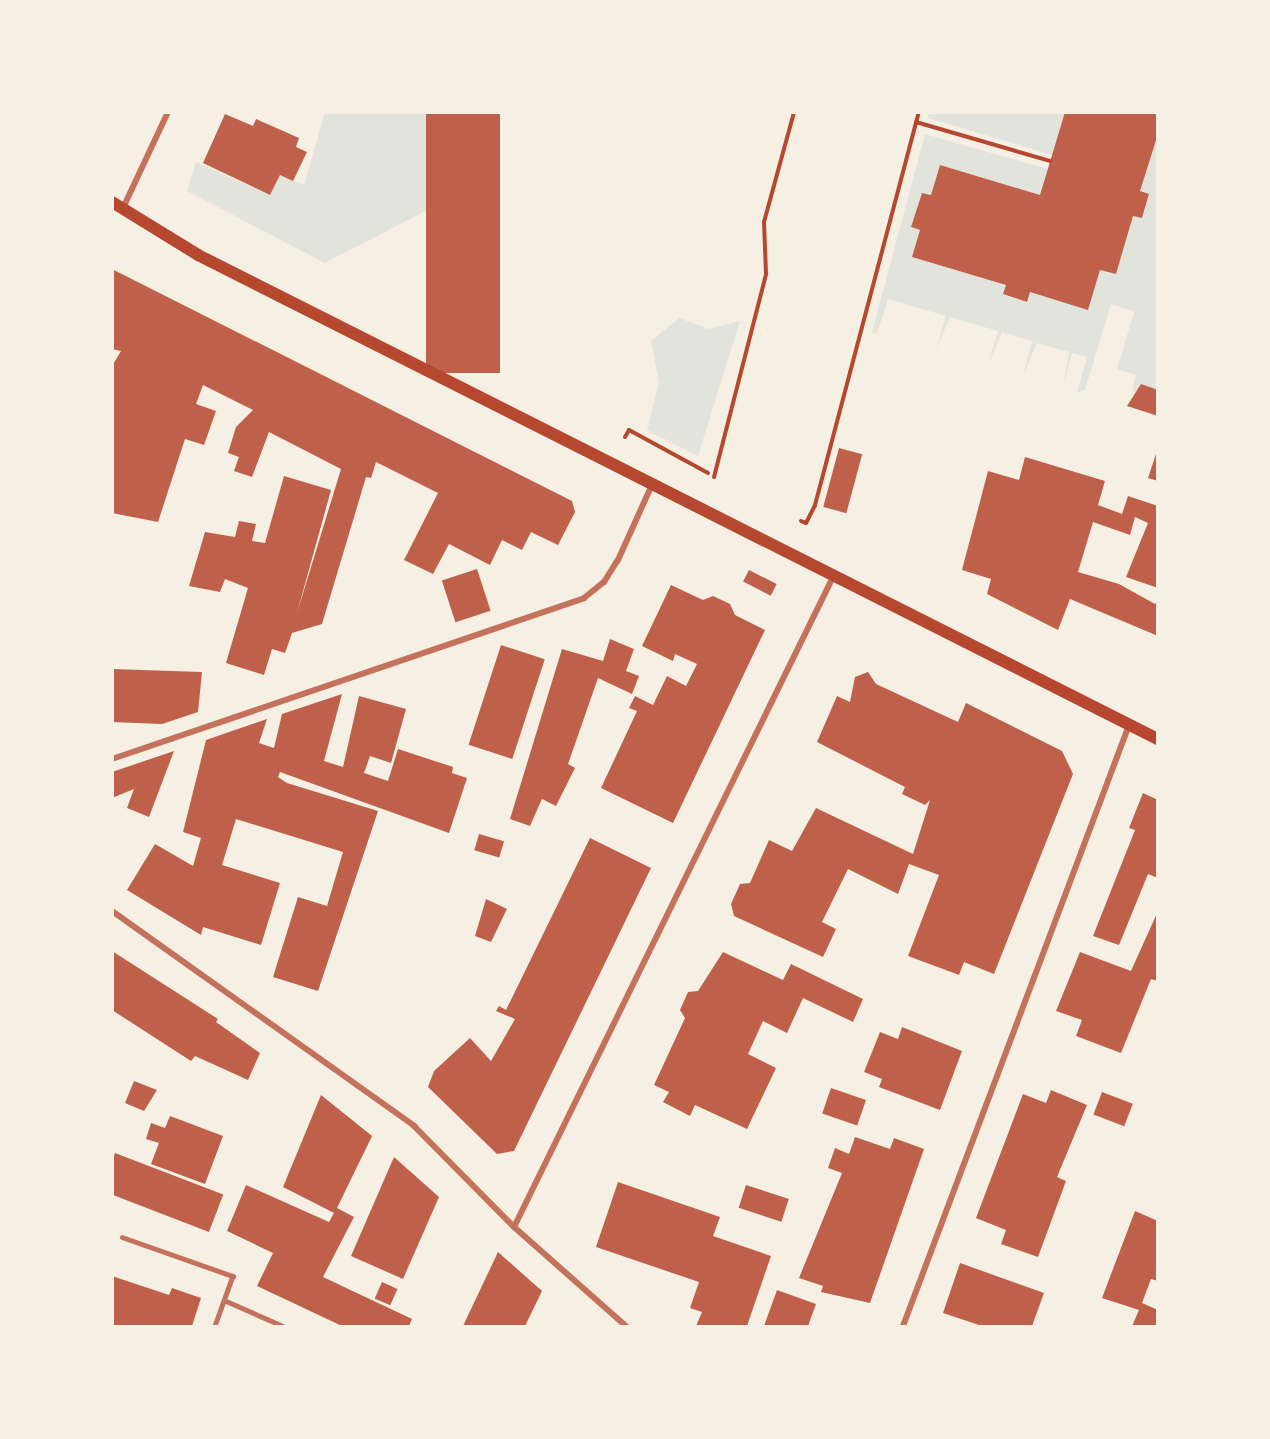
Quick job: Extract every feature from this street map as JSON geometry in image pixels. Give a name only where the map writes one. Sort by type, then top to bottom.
[{"type":"main road","points":[[118,205],[198,255],[832,579],[1158,740]]},
{"type":"street","points":[[118,205],[168,112]]},
{"type":"street","points":[[112,759],[584,598],[604,582],[618,560],[651,487]]},
{"type":"street","points":[[514,1227],[832,579]]},
{"type":"street","points":[[903,1326],[1129,725]]},
{"type":"street","points":[[112,911],[414,1126],[514,1227],[626,1326]]},
{"type":"lane","points":[[122,1237],[233,1276],[215,1326]]},
{"type":"lane","points":[[224,1300],[282,1326]]},
{"type":"path","points":[[722,481],[711,475],[766,274],[764,222],[794,112]]},
{"type":"path","points":[[795,518],[806,523],[815,505],[919,112]]},
{"type":"path","points":[[916,122],[1050,161]]},
{"type":"shaded area","points":[[325,112],[426,113],[466,190],[325,263],[187,191],[196,162],[270,195],[280,175],[304,185]]},
{"type":"shaded area","points":[[929,112],[1065,113],[1052,155],[928,118]]},
{"type":"shaded area","points":[[925,134],[1048,169],[1040,195],[940,165],[931,195],[922,193],[911,227],[920,230],[913,257],[1006,285],[1004,295],[1026,302],[1030,292],[1088,309],[1100,270],[1116,274],[1133,216],[1143,218],[1149,194],[1140,191],[1157,134],[1157,390],[1141,384],[1138,393],[1132,391],[1136,375],[1117,369],[1134,312],[1111,304],[1085,390],[1077,393],[1087,357],[1072,353],[1063,387],[1069,352],[1037,343],[1023,376],[1032,341],[1002,332],[988,365],[998,331],[950,317],[936,350],[946,316],[888,299],[877,334],[872,332]]},
{"type":"shaded area","points":[[679,318],[709,329],[740,321],[698,456],[647,430],[659,383],[651,341]]},
{"type":"building","points":[[426,112],[500,112],[500,373],[426,373]]},
{"type":"building","points":[[1065,112],[1158,112],[1158,134],[1140,191],[1149,194],[1142,218],[1133,216],[1116,274],[1100,270],[1088,310],[1030,292],[1027,302],[1003,294],[1006,285],[912,257],[920,230],[911,227],[922,193],[931,195],[940,165],[1040,195]]},
{"type":"building","points":[[225,114],[253,126],[256,119],[299,138],[296,147],[307,152],[293,181],[280,175],[270,195],[203,163]]},
{"type":"building","points":[[112,269],[572,501],[575,512],[558,545],[531,532],[522,550],[502,540],[490,565],[449,544],[433,574],[404,560],[438,493],[376,462],[371,478],[366,477],[322,624],[292,633],[285,653],[272,649],[264,675],[226,663],[248,588],[225,579],[220,592],[189,586],[205,532],[235,537],[239,521],[256,524],[252,541],[265,543],[284,476],[331,490],[297,613],[341,469],[269,432],[252,477],[234,471],[239,457],[228,453],[236,427],[253,410],[203,385],[196,404],[216,411],[204,445],[185,439],[158,522],[112,513],[112,366],[121,351],[112,349]]},
{"type":"building","points":[[1141,384],[1158,390],[1158,416],[1127,406]]},
{"type":"building","points":[[839,448],[862,454],[846,513],[823,507]]},
{"type":"building","points":[[1158,451],[1158,481],[1148,478]]},
{"type":"building","points":[[1025,457],[1105,481],[1098,505],[1122,514],[1128,496],[1158,506],[1158,588],[1126,577],[1148,523],[1135,517],[1130,535],[1093,522],[1078,572],[1119,584],[1155,604],[1158,598],[1158,636],[1070,599],[1058,630],[987,594],[991,579],[962,570],[988,471],[1019,480]]},
{"type":"building","points":[[477,569],[491,611],[455,622],[442,580]]},
{"type":"building","points":[[749,570],[777,584],[771,596],[743,582]]},
{"type":"building","points":[[671,585],[703,600],[713,596],[730,604],[735,615],[765,630],[673,823],[601,788],[637,711],[629,708],[635,696],[653,705],[667,676],[686,686],[697,664],[675,654],[673,661],[642,646]]},
{"type":"building","points":[[610,639],[634,649],[626,671],[639,676],[632,694],[598,678],[568,764],[575,768],[556,806],[542,799],[530,826],[510,819],[562,649],[603,661]]},
{"type":"building","points":[[501,645],[545,659],[512,759],[469,745]]},
{"type":"building","points":[[112,669],[202,672],[198,712],[162,724],[112,722]]},
{"type":"building","points":[[868,672],[876,684],[958,722],[966,703],[1062,751],[1073,774],[994,974],[964,962],[959,975],[908,956],[939,875],[909,864],[898,894],[848,869],[822,922],[836,929],[823,957],[734,916],[731,904],[740,884],[750,883],[769,840],[792,851],[816,808],[913,854],[930,800],[925,805],[902,794],[905,787],[817,742],[837,696],[850,702],[855,677]]},
{"type":"building","points":[[342,694],[324,761],[343,767],[359,696],[406,709],[391,763],[370,756],[364,773],[388,781],[398,749],[453,767],[452,773],[467,778],[449,833],[280,772],[278,777],[287,783],[378,811],[318,991],[273,977],[298,897],[327,906],[343,852],[236,819],[222,865],[280,883],[261,945],[203,927],[201,935],[127,890],[155,844],[193,866],[201,838],[183,832],[206,740],[267,719],[259,743],[274,748],[282,714]]},
{"type":"building","points":[[174,751],[149,817],[127,808],[134,789],[112,798],[112,772]]},
{"type":"building","points":[[1143,793],[1158,800],[1158,878],[1148,874],[1119,945],[1093,936],[1135,830],[1129,828]]},
{"type":"building","points":[[479,834],[504,841],[499,858],[474,850]]},
{"type":"building","points":[[590,838],[651,868],[514,1151],[497,1154],[428,1087],[434,1071],[470,1038],[491,1061],[515,1019],[496,1011],[499,1006],[506,1010]]},
{"type":"building","points":[[486,899],[507,909],[491,942],[475,936]]},
{"type":"building","points":[[1158,911],[1158,981],[1151,979],[1121,1053],[1076,1036],[1082,1020],[1056,1011],[1080,952],[1131,971]]},
{"type":"building","points":[[112,951],[218,1019],[216,1022],[260,1053],[248,1080],[195,1056],[191,1061],[112,1010]]},
{"type":"building","points":[[723,952],[783,980],[791,964],[863,999],[853,1022],[803,998],[787,1033],[763,1021],[748,1054],[776,1068],[747,1129],[695,1105],[690,1116],[663,1102],[669,1092],[654,1085],[685,1018],[680,1010],[688,992],[698,991]]},
{"type":"building","points":[[902,1027],[962,1051],[940,1110],[879,1087],[882,1079],[864,1072],[880,1032],[898,1039]]},
{"type":"building","points":[[134,1081],[157,1090],[144,1111],[125,1103]]},
{"type":"building","points":[[831,1088],[866,1100],[857,1126],[822,1114]]},
{"type":"building","points":[[1051,1090],[1087,1105],[1057,1177],[1066,1181],[1038,1257],[1001,1244],[1006,1230],[976,1218],[1023,1094],[1046,1103]]},
{"type":"building","points":[[1102,1092],[1133,1104],[1124,1126],[1093,1114]]},
{"type":"building","points":[[321,1095],[372,1136],[337,1208],[354,1217],[323,1277],[412,1319],[409,1326],[342,1326],[257,1286],[273,1253],[227,1231],[246,1185],[329,1222],[334,1213],[283,1187]]},
{"type":"building","points":[[170,1116],[223,1136],[205,1184],[151,1164],[159,1143],[146,1139],[151,1123],[165,1128]]},
{"type":"building","points":[[855,1137],[890,1149],[894,1138],[924,1149],[870,1303],[821,1292],[823,1286],[799,1278],[842,1173],[828,1168],[835,1148],[849,1154]]},
{"type":"building","points":[[115,1153],[223,1195],[209,1232],[112,1195],[112,1161]]},
{"type":"building","points":[[394,1157],[439,1197],[403,1279],[351,1256]]},
{"type":"building","points":[[618,1182],[720,1217],[713,1236],[771,1256],[747,1326],[696,1326],[702,1312],[690,1308],[699,1282],[596,1247]]},
{"type":"building","points":[[746,1185],[789,1199],[781,1222],[739,1208]]},
{"type":"building","points":[[1135,1211],[1158,1221],[1158,1281],[1151,1279],[1142,1303],[1158,1310],[1158,1326],[1132,1326],[1139,1310],[1102,1298]]},
{"type":"building","points":[[498,1252],[542,1291],[525,1326],[463,1326]]},
{"type":"building","points":[[960,1263],[1044,1293],[1032,1326],[982,1326],[943,1313]]},
{"type":"building","points":[[112,1276],[169,1295],[172,1288],[201,1298],[192,1326],[112,1326]]},
{"type":"building","points":[[382,1282],[398,1289],[390,1305],[375,1298]]},
{"type":"building","points":[[777,1290],[816,1304],[808,1326],[764,1326]]}]
